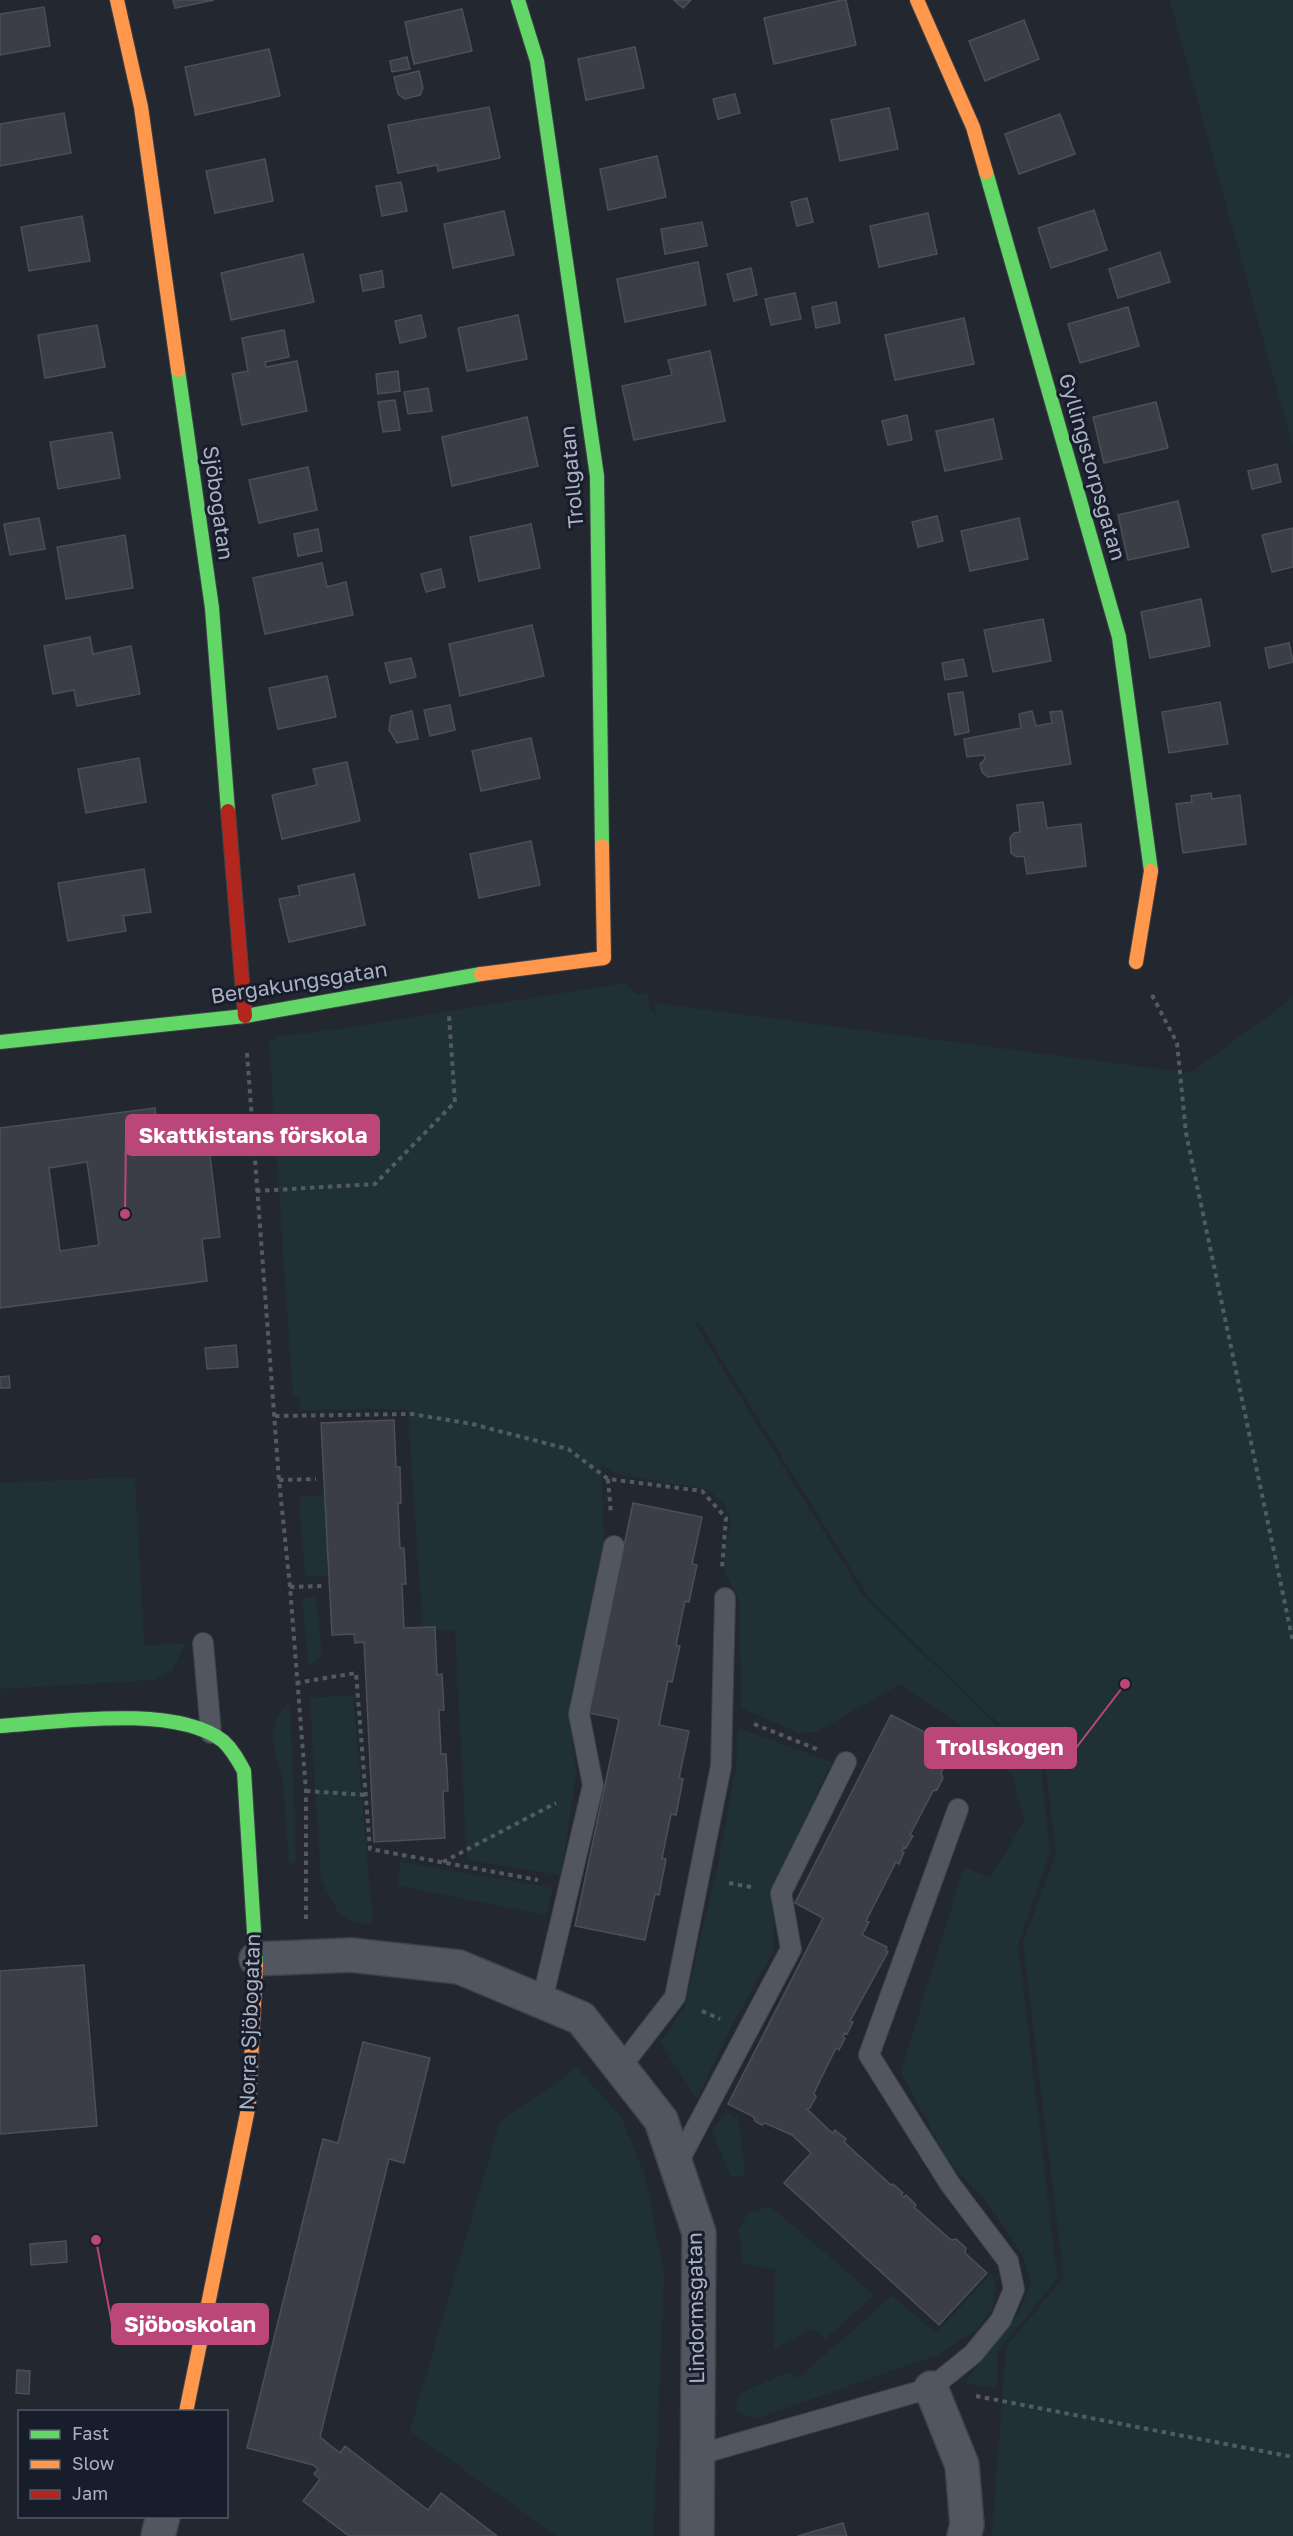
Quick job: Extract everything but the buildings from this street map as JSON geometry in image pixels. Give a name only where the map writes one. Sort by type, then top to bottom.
[{"type":"street","name":"Sjöbogatan","points":[[117,0],[141,107],[212,609],[245,1016]]},
{"type":"street","name":"Trollgatan","points":[[518,0],[537,61],[597,476],[604,958]]},
{"type":"street","name":"Gyllingstorpsgatan","points":[[917,0],[973,126],[1119,637],[1151,871],[1136,962]]},
{"type":"street","name":"Bergakungsgatan","points":[[0,1042],[245,1016],[446,979],[604,958]]},
{"type":"street","points":[[0,1726],[130,1719],[177,1722],[211,1733]]},
{"type":"street","name":"Norra Sjöbogatan","points":[[186,2410],[249,2104],[256,1959],[244,1771],[235,1754],[211,1733]]},
{"type":"street","name":"Lindormsgatan","points":[[256,1959],[351,1954],[459,1966],[581,2018],[661,2120],[699,2233],[697,2536]]},
{"type":"street","points":[[930,2388],[962,2465],[967,2525],[964,2536]]},
{"type":"street","points":[[158,2536],[163,2518]]},
{"type":"lane","points":[[542,2001],[593,1785],[579,1714],[614,1546]]},
{"type":"lane","points":[[620,2068],[675,1997],[721,1766],[725,1598]]},
{"type":"lane","points":[[203,1643],[211,1733]]},
{"type":"lane","points":[[676,2166],[791,1948],[781,1893],[846,1761]]},
{"type":"lane","points":[[698,2455],[930,2388],[973,2354],[1001,2320],[1014,2289],[1008,2261],[950,2184],[869,2055],[957,1809]]},
{"type":"path","points":[[1136,962],[1177,1043],[1186,1133],[1293,1642]]},
{"type":"path","points":[[256,1191],[375,1184],[455,1102],[446,979]]},
{"type":"path","points":[[245,1016],[256,1191],[306,1791],[306,1956]]},
{"type":"path","points":[[275,1416],[412,1414],[472,1424],[568,1449],[608,1479],[702,1491],[726,1518],[722,1573]]},
{"type":"path","points":[[279,1480],[316,1479]]},
{"type":"path","points":[[290,1587],[324,1586]]},
{"type":"path","points":[[296,1683],[356,1673],[370,1849],[568,1885]]},
{"type":"path","points":[[723,1711],[846,1761]]},
{"type":"path","points":[[442,1862],[593,1785]]},
{"type":"path","points":[[306,1791],[366,1795]]},
{"type":"path","points":[[699,1876],[781,1893]]},
{"type":"path","points":[[675,1997],[747,2033]]},
{"type":"path","points":[[930,2388],[1293,2457]]},
{"type":"shaded area","points":[[1170,0],[1293,0],[1293,447]]},
{"type":"shaded area","points":[[625,983],[636,995],[648,993],[649,1008],[656,1016],[655,1003],[1190,1073],[1293,998],[1293,2536],[992,2536],[1006,2347],[1064,2277],[1023,1943],[1056,1853],[1046,1769],[870,1599],[698,1321],[695,1324],[864,1597],[1041,1769],[1050,1853],[1018,1944],[1057,2278],[998,2352],[997,2388],[964,2383],[1020,2312],[1031,2282],[1022,2254],[987,2202],[947,2159],[901,2072],[964,1867],[990,1878],[1024,1822],[1013,1776],[968,1730],[900,1684],[816,1732],[799,1733],[741,1708],[740,1603],[724,1570],[726,1544],[731,1523],[725,1505],[709,1490],[616,1474],[601,1465],[604,1541],[569,1705],[576,1774],[561,1875],[467,1860],[455,1630],[423,1630],[408,1411],[394,1409],[300,1410],[299,1396],[293,1396],[269,1041],[274,1040],[275,1037],[339,1029]]},
{"type":"shaded area","points":[[135,1477],[144,1645],[185,1644],[172,1671],[154,1680],[0,1689],[0,1483]]},
{"type":"shaded area","points":[[324,1495],[330,1576],[305,1577],[299,1497]]},
{"type":"shaded area","points":[[302,1597],[316,1597],[322,1655],[309,1666]]},
{"type":"shaded area","points":[[353,1695],[373,1925],[352,1921],[338,1912],[321,1880],[310,1698]]},
{"type":"shaded area","points":[[290,1701],[296,1862],[289,1864],[283,1778],[275,1755],[273,1735],[277,1716]]},
{"type":"shaded area","points":[[738,1728],[832,1762],[773,1886],[774,1950],[729,2031],[697,2099],[660,2042],[684,2008],[718,1865],[736,1768]]},
{"type":"shaded area","points":[[400,1862],[553,1888],[546,1915],[398,1886]]},
{"type":"shaded area","points":[[577,2068],[621,2117],[645,2176],[664,2275],[653,2536],[557,2536],[410,2431],[500,2122]]},
{"type":"shaded area","points":[[726,2111],[739,2121],[745,2176],[731,2177],[712,2131]]},
{"type":"shaded area","points":[[770,2206],[874,2295],[825,2339],[814,2328],[774,2349],[775,2269],[743,2264],[739,2231],[747,2214]]},
{"type":"shaded area","points":[[991,2274],[996,2285],[992,2310],[976,2330],[937,2355],[755,2419],[735,2411],[741,2393],[789,2372],[798,2378],[892,2296],[936,2333]]},
{"type":"traffic: fast","points":[[518,0],[537,61],[597,476],[602,846]]},
{"type":"traffic: fast","points":[[986,172],[1119,637],[1151,871]]},
{"type":"traffic: fast","points":[[178,370],[212,608],[228,811]]},
{"type":"traffic: fast","points":[[0,1042],[245,1016],[481,974]]},
{"type":"traffic: fast","points":[[0,1726],[83,1719],[147,1719],[176,1722],[202,1730],[223,1741],[244,1771],[256,1964]]},
{"type":"traffic: slow","points":[[117,0],[141,107],[178,370]]},
{"type":"traffic: slow","points":[[917,0],[973,127],[986,172]]},
{"type":"traffic: slow","points":[[481,974],[604,958],[602,846]]},
{"type":"traffic: slow","points":[[1136,962],[1151,871]]},
{"type":"traffic: slow","points":[[186,2410],[249,2104],[256,1964]]},
{"type":"traffic: jam","points":[[228,811],[245,1016]]},
{"type":"place","name":"Skattkistans förskola","points":[[125,1214]]},
{"type":"place","name":"Trollskogen","points":[[1125,1684]]},
{"type":"place","name":"Sjöboskolan","points":[[96,2240]]}]
